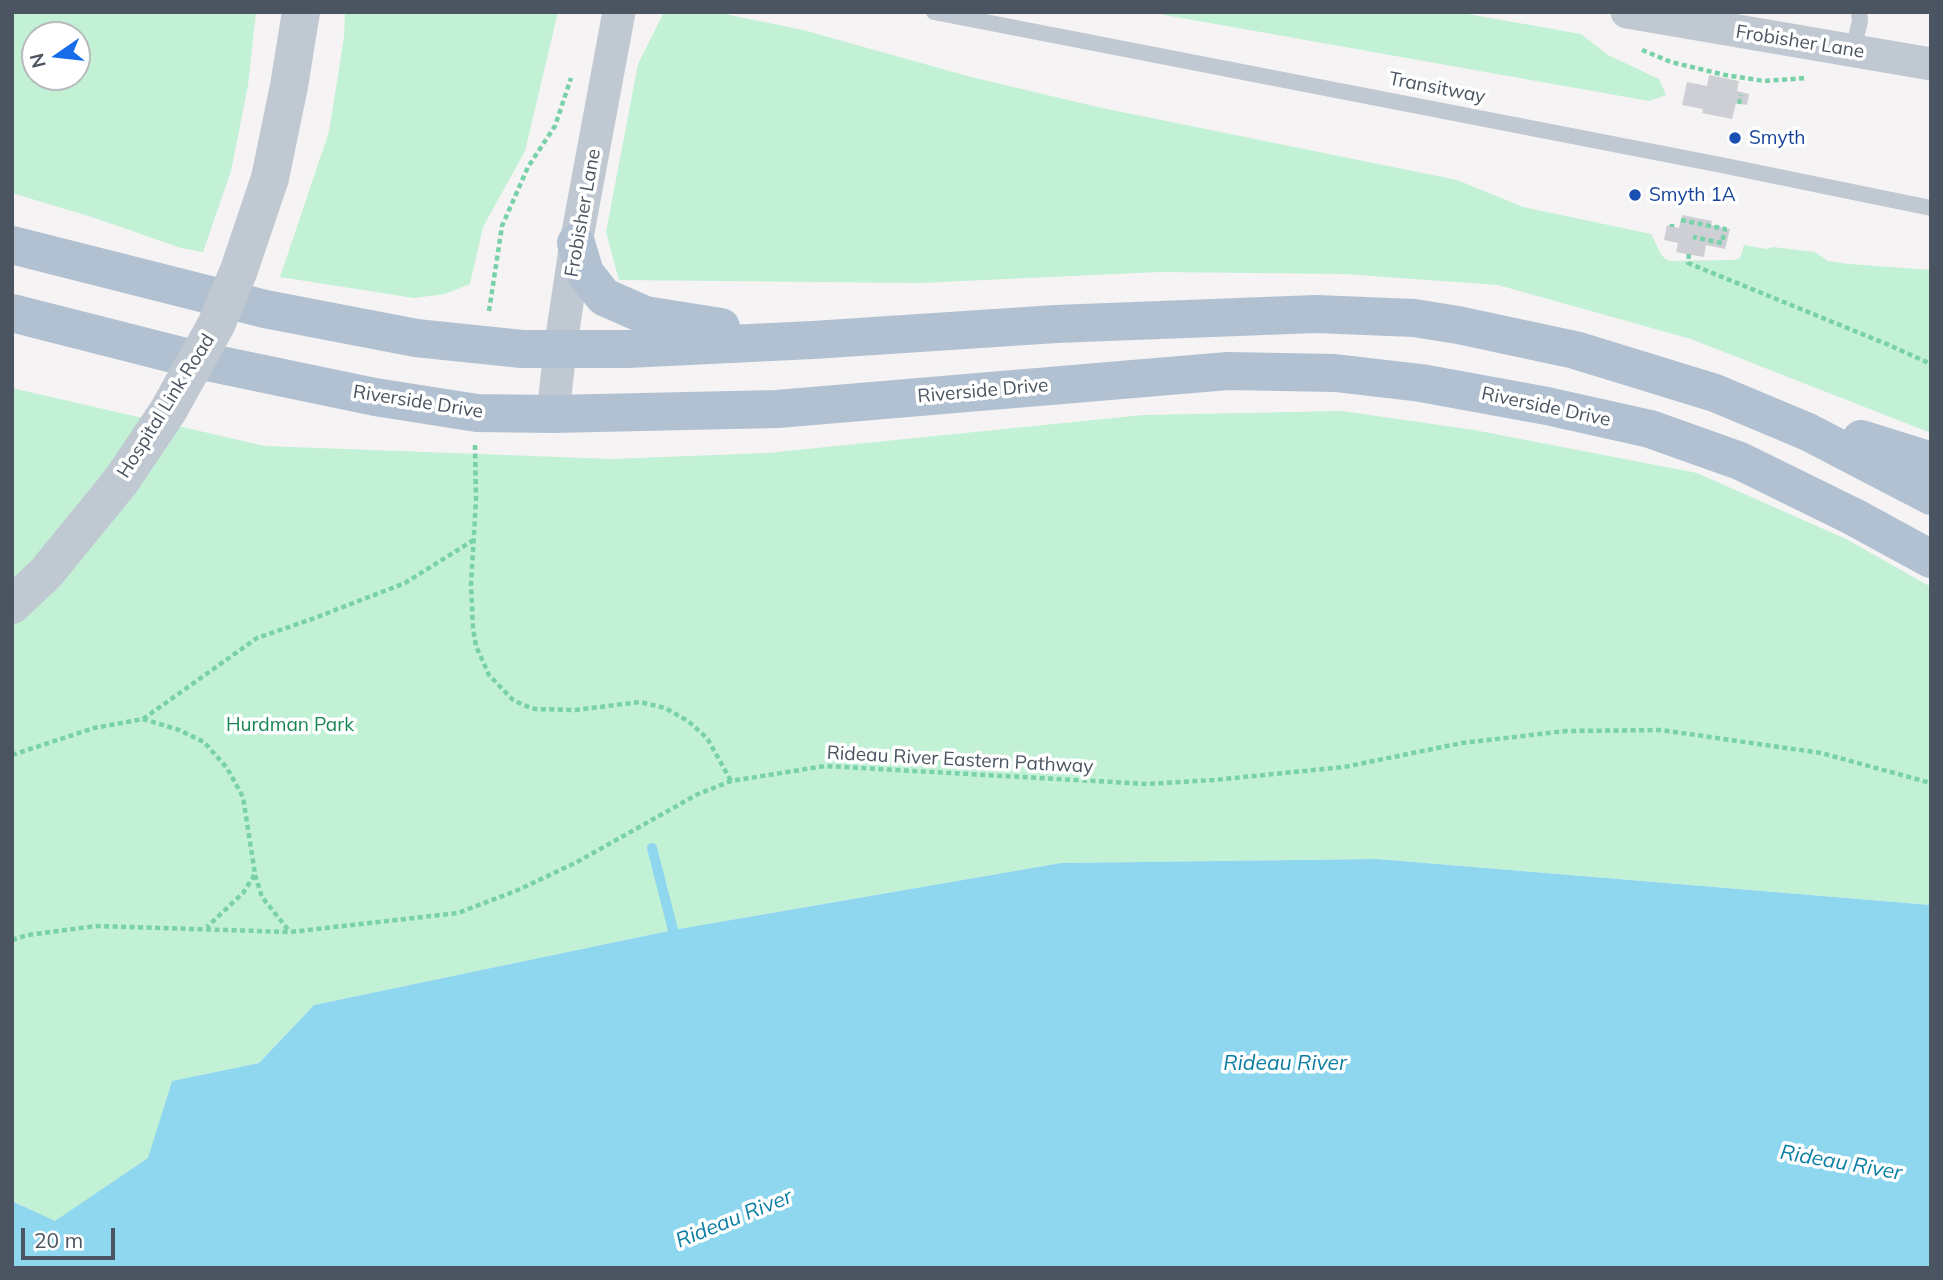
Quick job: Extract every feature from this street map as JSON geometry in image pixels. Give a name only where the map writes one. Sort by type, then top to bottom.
[{"type":"main road","points":[[576,243],[585,272],[592,284],[604,297],[629,309],[662,319],[813,340]]},
{"type":"main road","points":[[12,245],[265,309],[416,338],[484,346],[559,350],[813,340],[1056,324],[1316,314],[1414,318],[1575,350],[1931,461]]},
{"type":"main road","name":"Riverside Drive","points":[[12,313],[197,360],[375,397],[477,413],[777,409],[1228,371],[1335,373],[1421,383],[1547,405],[1650,429],[1740,461],[1854,517],[1931,559]]},
{"type":"main road","points":[[1715,393],[1808,432],[1931,496]]},
{"type":"street","name":"Hospital Link Road","points":[[12,605],[46,573],[121,481],[169,411],[216,326],[239,270],[270,178],[301,12]]},
{"type":"street","name":"Frobisher Lane","points":[[553,414],[559,350],[576,243],[619,12]]},
{"type":"street","name":"Frobisher Lane","points":[[1627,12],[1931,64]]},
{"type":"lane","name":"Transitway","points":[[934,12],[1721,164],[1931,208]]},
{"type":"lane","points":[[1853,50],[1860,22],[1859,12]]},
{"type":"path","points":[[1639,49],[1671,62],[1724,76],[1764,80],[1815,77],[1840,69],[1853,50]]},
{"type":"path","points":[[489,311],[502,226],[528,167],[555,126],[572,76]]},
{"type":"path","points":[[1739,104],[1741,95]]},
{"type":"path","points":[[1681,220],[1725,229],[1723,243],[1693,237]]},
{"type":"path","points":[[1689,254],[1688,263],[1889,345],[1931,365]]},
{"type":"path","points":[[474,447],[476,500],[472,541],[473,628],[476,646],[489,676],[512,699],[523,705],[555,711],[640,702],[665,708],[688,721],[707,738],[731,781]]},
{"type":"path","points":[[12,755],[94,728],[143,719],[257,638],[405,583],[472,541]]},
{"type":"path","points":[[143,719],[180,730],[204,742],[227,768],[243,797],[255,874],[262,897],[290,932]]},
{"type":"path","name":"Rideau River Eastern Pathway","points":[[12,940],[28,935],[96,926],[290,932],[458,913],[518,890],[577,862],[670,808],[731,781],[802,768],[839,765],[1147,784],[1343,767],[1462,743],[1566,731],[1661,730],[1821,753],[1931,783]]},
{"type":"path","points":[[206,928],[243,893],[255,874]]},
{"type":"green space","points":[[12,12],[256,12],[248,85],[231,171],[203,252],[181,248],[12,193]]},
{"type":"green space","points":[[345,12],[558,12],[525,151],[483,227],[470,284],[445,294],[414,298],[280,277],[329,132],[344,37]]},
{"type":"green space","points":[[664,12],[715,12],[803,30],[971,77],[1102,108],[1457,180],[1523,207],[1651,234],[1662,256],[1669,261],[1734,260],[1740,258],[1744,245],[1815,252],[1828,261],[1849,264],[1931,270],[1931,433],[1691,339],[1498,285],[1344,274],[1160,272],[919,283],[619,280],[606,232],[638,64]]},
{"type":"green space","points":[[1148,12],[1456,12],[1581,34],[1608,55],[1659,79],[1666,95],[1649,101]]},
{"type":"green space","name":"Hurdman Park","points":[[12,388],[265,446],[612,459],[767,453],[1143,415],[1342,411],[1474,430],[1697,473],[1846,539],[1931,587],[1931,905],[1377,859],[1061,863],[673,930],[314,1005],[259,1063],[172,1081],[149,1158],[55,1222],[15,1202],[12,1208]]},
{"type":"water","name":"Rideau River","points":[[1377,859],[1931,905],[1931,1268],[12,1268],[14,1202],[55,1221],[148,1158],[172,1081],[259,1063],[314,1005],[673,930],[1061,863]]},
{"type":"building","points":[[1709,75],[1739,81],[1737,91],[1749,94],[1747,105],[1736,103],[1732,119],[1702,113],[1703,109],[1682,105],[1687,82],[1707,86]]},
{"type":"building","points":[[1682,215],[1712,221],[1711,225],[1730,229],[1725,249],[1706,245],[1704,257],[1676,252],[1678,243],[1664,240],[1667,225],[1679,228]]},
{"type":"waterway","points":[[652,848],[673,930]]},
{"type":"place","name":"Smyth","points":[[1735,138]]},
{"type":"place","name":"Smyth 1A","points":[[1635,195]]}]
